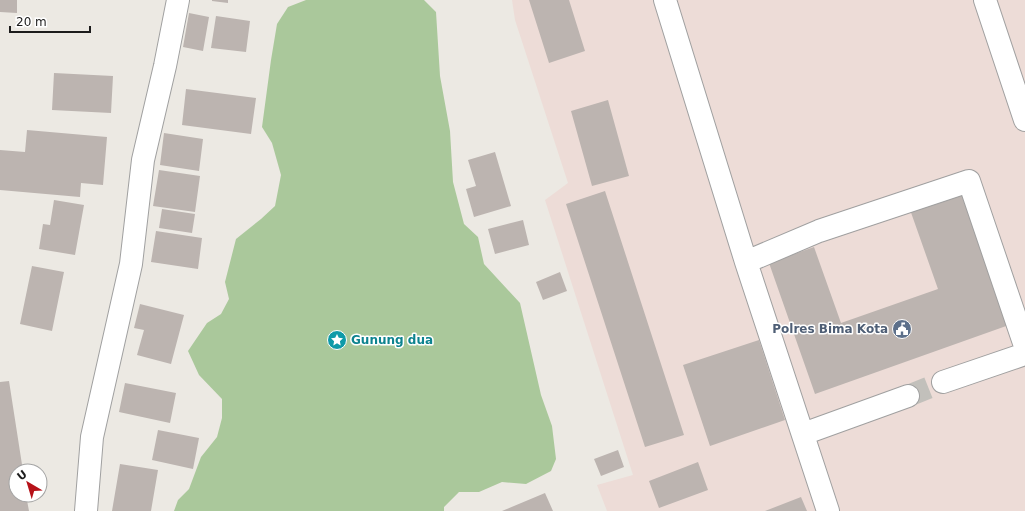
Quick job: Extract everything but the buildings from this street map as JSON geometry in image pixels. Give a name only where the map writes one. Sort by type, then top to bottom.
[{"type":"street","points":[[86,511],[92,437],[131,264],[143,160],[165,66],[178,0]]},
{"type":"street","points":[[665,0],[746,262],[828,511]]},
{"type":"street","points":[[985,0],[1025,120]]},
{"type":"street","points":[[746,262],[819,231],[969,181],[1025,346]]},
{"type":"street","points":[[943,382],[1025,354]]},
{"type":"street","points":[[803,434],[908,396]]},
{"type":"shaded area","points":[[512,0],[1025,0],[1025,511],[607,511],[597,485],[633,475],[545,200],[568,183],[515,20]]},
{"type":"green space","points":[[306,0],[424,0],[436,12],[440,76],[450,131],[453,182],[464,224],[478,237],[484,264],[520,303],[541,395],[552,426],[556,459],[551,471],[526,484],[502,482],[479,492],[459,492],[444,507],[444,511],[174,511],[178,500],[189,489],[201,457],[217,437],[222,418],[222,399],[199,375],[188,351],[207,323],[221,314],[229,299],[225,282],[236,239],[275,206],[281,175],[272,143],[262,127],[271,60],[277,24],[288,7]]},
{"type":"tunnel","points":[[908,396],[943,382]]},
{"type":"place","name":"Polres Bima Kota","points":[[902,329]]},
{"type":"place","name":"Gunung dua","points":[[337,340]]}]
